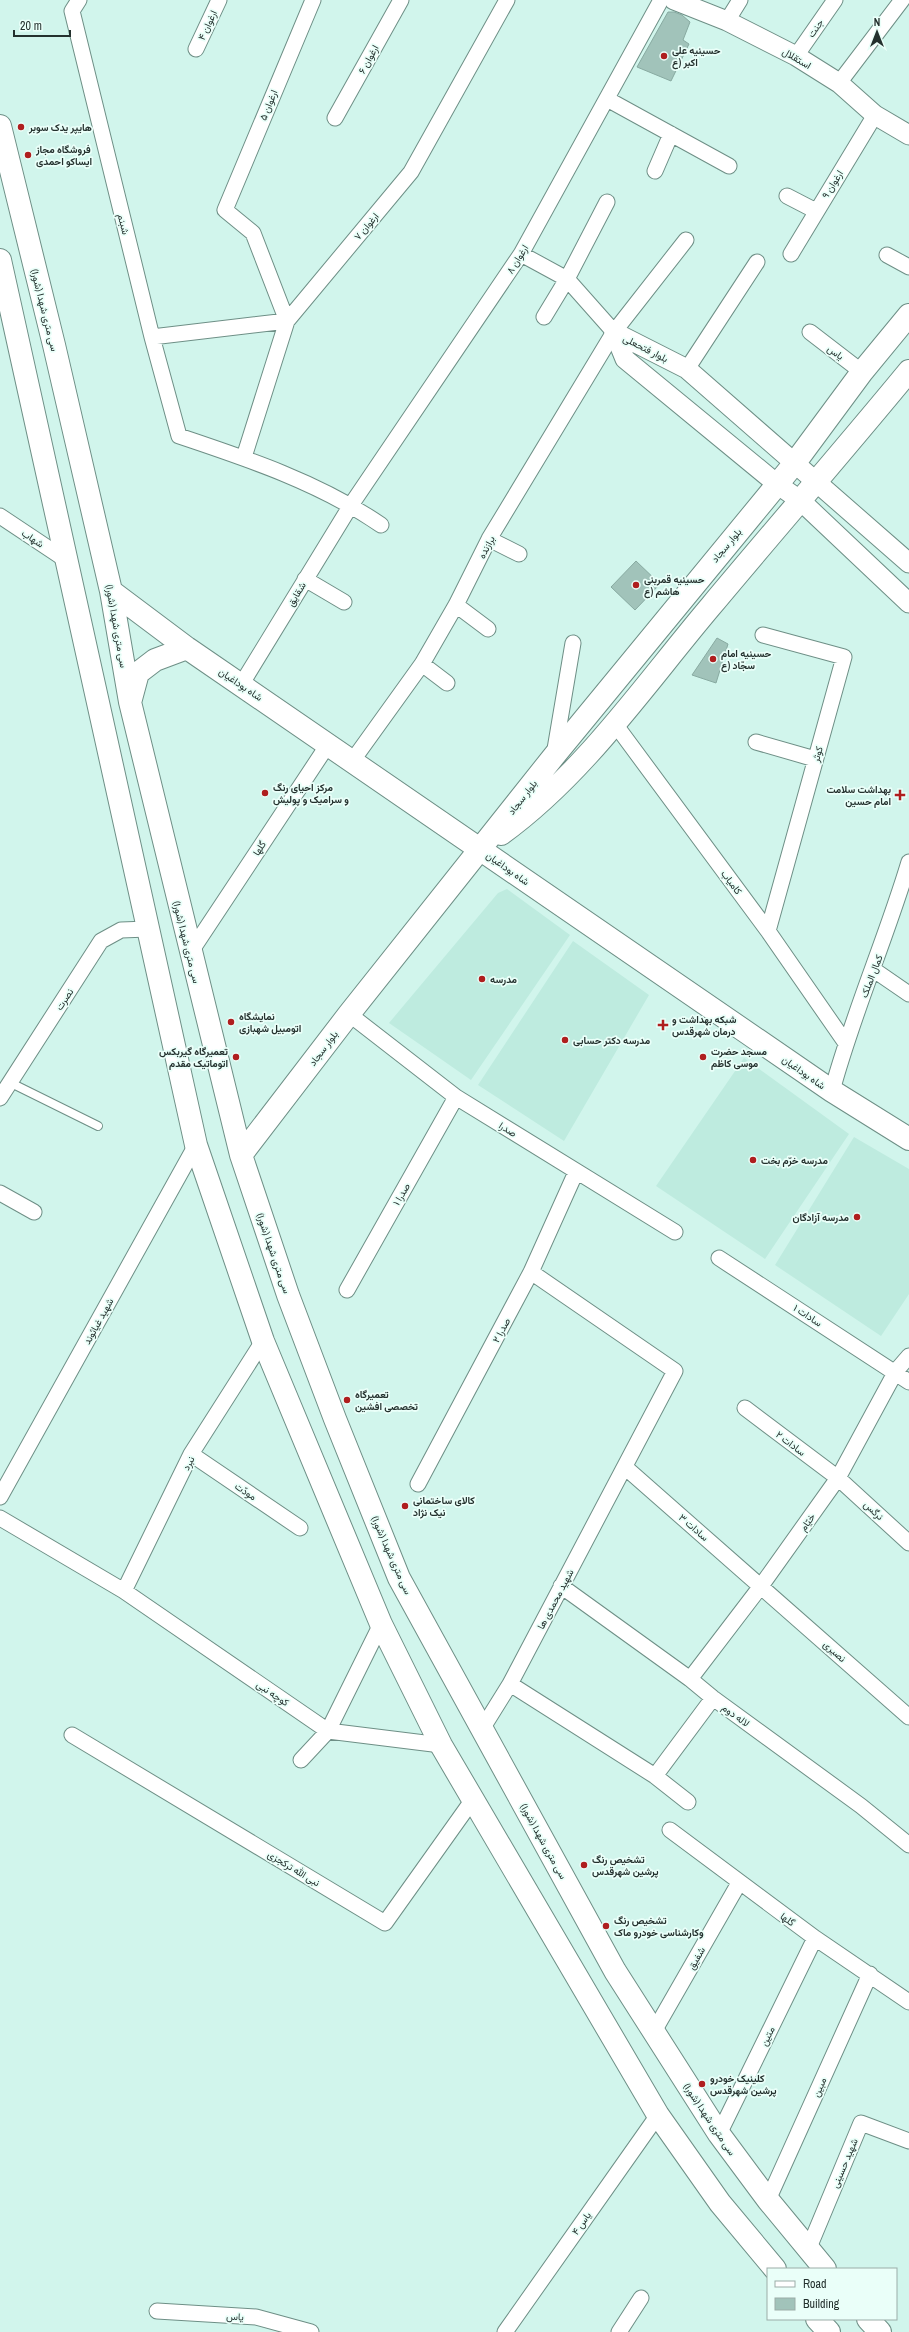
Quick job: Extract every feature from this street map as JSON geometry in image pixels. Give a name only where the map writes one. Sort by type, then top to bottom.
[{"type":"main road","name":"سی متری شهدا (شورا)","points":[[0,126],[54,345],[111,591],[130,702],[190,953],[241,1155],[288,1295],[335,1419],[399,1578],[615,1971],[653,2033],[719,2134],[768,2200],[824,2268]]},
{"type":"main road","points":[[0,260],[196,1144],[263,1341],[381,1624],[441,1745],[474,1798],[546,1926],[658,2115],[720,2203],[774,2268]]},
{"type":"main road","name":"بلوار سجاد","points":[[241,1155],[349,1014],[554,756],[794,464],[862,372],[909,314]]},
{"type":"main road","points":[[21,351],[54,345]]},
{"type":"main road","name":"بلوار سجاد","points":[[481,849],[532,812],[615,724],[711,606],[817,484],[909,371]]},
{"type":"main road","points":[[692,587],[711,606]]},
{"type":"main road","name":"شاه بوداغیان","points":[[111,591],[187,648],[329,743],[832,1091],[909,1138]]},
{"type":"main road","points":[[130,702],[138,674],[155,660],[187,648]]},
{"type":"main road","points":[[303,1434],[335,1419]]},
{"type":"main road","points":[[869,2320],[880,2332]]},
{"type":"street","name":"ارغوان ۴","points":[[196,49],[219,0]]},
{"type":"street","name":"ارغوان ۵","points":[[287,322],[253,233],[225,210],[313,0]]},
{"type":"street","name":"ارغوان ۶","points":[[336,118],[401,0]]},
{"type":"street","name":"ارغوان ۷","points":[[244,457],[287,322],[411,172],[507,0]]},
{"type":"street","name":"ارغوان ۸","points":[[352,505],[521,254],[661,0]]},
{"type":"street","name":"استقلال","points":[[674,0],[727,20],[796,56],[839,83],[875,115],[907,129]]},
{"type":"street","points":[[727,20],[740,0]]},
{"type":"street","name":"جنت","points":[[796,56],[835,0]]},
{"type":"street","points":[[839,83],[902,0]]},
{"type":"street","name":"شبنم","points":[[76,6],[152,337],[179,436],[244,457]]},
{"type":"street","points":[[607,99],[728,166]]},
{"type":"street","name":"ارغوان ۹","points":[[791,254],[875,115]]},
{"type":"street","points":[[655,171],[671,134]]},
{"type":"street","points":[[787,196],[816,211]]},
{"type":"street","points":[[544,316],[567,279],[607,202]]},
{"type":"street","name":"برازنده","points":[[353,760],[422,664],[456,605],[489,539],[614,332],[686,240]]},
{"type":"street","points":[[521,254],[567,279],[614,332]]},
{"type":"street","points":[[886,255],[909,267]]},
{"type":"street","points":[[688,369],[757,262]]},
{"type":"street","points":[[152,337],[287,322]]},
{"type":"street","name":"بلوار فتحعلی","points":[[614,332],[688,369],[817,484]]},
{"type":"street","name":"بلوار فتحعلی","points":[[614,332],[625,359],[777,484],[801,501]]},
{"type":"street","name":"یاس","points":[[810,332],[862,372]]},
{"type":"street","points":[[244,457],[352,505],[381,525]]},
{"type":"street","points":[[817,484],[909,563]]},
{"type":"street","points":[[801,501],[909,604]]},
{"type":"street","name":"شقایق","points":[[241,685],[352,505]]},
{"type":"street","name":"شهاب","points":[[0,516],[66,560]]},
{"type":"street","points":[[489,539],[519,554]]},
{"type":"street","points":[[305,579],[344,602]]},
{"type":"street","points":[[456,605],[488,629]]},
{"type":"street","name":"کوثر","points":[[763,635],[844,657],[768,931]]},
{"type":"street","points":[[554,756],[573,643]]},
{"type":"street","points":[[422,664],[447,683]]},
{"type":"street","name":"کامیاب","points":[[615,724],[768,931],[845,1042]]},
{"type":"street","points":[[756,742],[815,759]]},
{"type":"street","name":"گلها","points":[[190,953],[329,743]]},
{"type":"street","name":"کمال الملک","points":[[832,1091],[845,1042],[874,970],[903,906],[909,862]]},
{"type":"street","name":"نصرت","points":[[0,1098],[101,942],[121,930],[148,929]]},
{"type":"street","points":[[874,970],[909,994]]},
{"type":"street","name":"صدرا","points":[[349,1014],[456,1097],[675,1232]]},
{"type":"street","name":"صدرا ۱","points":[[347,1290],[456,1097]]},
{"type":"street","name":"شهید غیاثوند","points":[[0,1497],[196,1144]]},
{"type":"street","name":"صدرا ۲","points":[[418,1484],[532,1272],[576,1172]]},
{"type":"street","points":[[0,1193],[34,1212]]},
{"type":"street","name":"سادات ۱","points":[[719,1258],[896,1372],[909,1382]]},
{"type":"street","name":"شهید محمدی ها","points":[[482,1729],[510,1684],[561,1586],[626,1468],[675,1371],[532,1272]]},
{"type":"street","name":"نبرد","points":[[124,1591],[191,1454],[263,1341]]},
{"type":"street","name":"خیّام","points":[[690,1679],[762,1586],[838,1478],[896,1372],[909,1356]]},
{"type":"street","name":"سادات ۲","points":[[745,1408],[838,1478]]},
{"type":"street","name":"مودّت","points":[[191,1454],[300,1528]]},
{"type":"street","name":"سادات ۳","points":[[626,1468],[762,1586]]},
{"type":"street","name":"نرگس","points":[[838,1478],[909,1543]]},
{"type":"street","name":"کوچه نبی","points":[[0,1518],[124,1591],[328,1731],[441,1745]]},
{"type":"street","name":"لاله دوم","points":[[561,1586],[690,1679],[713,1698],[861,1806],[909,1845]]},
{"type":"street","name":"نصیری","points":[[762,1586],[909,1717]]},
{"type":"street","points":[[301,1760],[328,1731],[381,1624]]},
{"type":"street","points":[[510,1684],[655,1776],[688,1802]]},
{"type":"street","points":[[655,1776],[713,1698]]},
{"type":"street","name":"نبی الله ترکجزی","points":[[72,1735],[385,1923],[474,1798]]},
{"type":"street","name":"گلها","points":[[670,1830],[739,1883],[815,1938],[909,2002]]},
{"type":"street","name":"شفیق","points":[[653,2033],[739,1883]]},
{"type":"street","name":"متین","points":[[719,2134],[815,1938]]},
{"type":"street","name":"مبین","points":[[768,2200],[870,1974]]},
{"type":"street","name":"یاس ۴","points":[[505,2332],[658,2115]]},
{"type":"street","name":"شهید حسینی","points":[[808,2250],[861,2123],[909,2141]]},
{"type":"street","points":[[619,2332],[641,2298]]},
{"type":"street","name":"یاس","points":[[157,2311],[256,2317],[311,2332]]},
{"type":"lane","points":[[11,1083],[98,1126]]},
{"type":"shaded area","name":"مدرسه","points":[[507,889],[570,935],[471,1080],[389,1023],[498,893]]},
{"type":"shaded area","name":"مدرسه دکتر حسابی","points":[[573,941],[649,995],[564,1141],[478,1085]]},
{"type":"shaded area","name":"مدرسه خرّم بخت","points":[[744,1058],[849,1134],[765,1259],[656,1186]]},
{"type":"shaded area","name":"مدرسه آزادگان","points":[[854,1137],[909,1169],[909,1294],[881,1336],[775,1265]]},
{"type":"building","name":"حسینیه علی اکبر (ع","points":[[668,12],[674,12],[682,15],[690,22],[683,40],[689,44],[671,81],[637,67]]},
{"type":"building","name":"حسینیه قمربنی هاشم (ع","points":[[636,561],[660,584],[635,610],[611,587]]},
{"type":"building","name":"حسینیه امام سجّاد (ع","points":[[717,638],[728,644],[716,683],[692,675]]},
{"type":"place","name":"حسینیه علی اکبر (ع","points":[[664,56]]},
{"type":"place","name":"هایپر یدک سوبر","points":[[21,127]]},
{"type":"place","name":"فروشگاه مجاز ایساکو احمدی","points":[[28,155]]},
{"type":"place","name":"حسینیه قمربنی هاشم (ع","points":[[636,585]]},
{"type":"place","name":"حسینیه امام سجّاد (ع","points":[[713,659]]},
{"type":"place","name":"مرکز احیای رنگ و سرامیک و پولیش","points":[[265,793]]},
{"type":"place","name":"بهداشت سلامت امام حسین","points":[[900,795]]},
{"type":"place","name":"مدرسه","points":[[482,979]]},
{"type":"place","name":"نمایشگاه اتومبیل شهبازی","points":[[231,1022]]},
{"type":"place","name":"شبکه بهداشت و درمان شهرقدس","points":[[663,1025]]},
{"type":"place","name":"مدرسه دکتر حسابی","points":[[565,1040]]},
{"type":"place","name":"تعمیرگاه گیربکس اتوماتیک مقدم","points":[[236,1057]]},
{"type":"place","name":"مسجد حضرت موسی کاظم","points":[[703,1057]]},
{"type":"place","name":"مدرسه خرّم بخت","points":[[753,1160]]},
{"type":"place","name":"مدرسه آزادگان","points":[[857,1217]]},
{"type":"place","name":"تعمیرگاه تخصصی افشین","points":[[347,1400]]},
{"type":"place","name":"کالای ساختمانی نیک نژاد","points":[[405,1506]]},
{"type":"place","name":"تشخیص رنگ پرشین شهرقدس","points":[[584,1865]]},
{"type":"place","name":"تشخیص رنگ وکارشناسی خودرو ماک","points":[[606,1926]]},
{"type":"place","name":"کلینیک خودرو پرشین شهرقدس","points":[[702,2084]]}]
